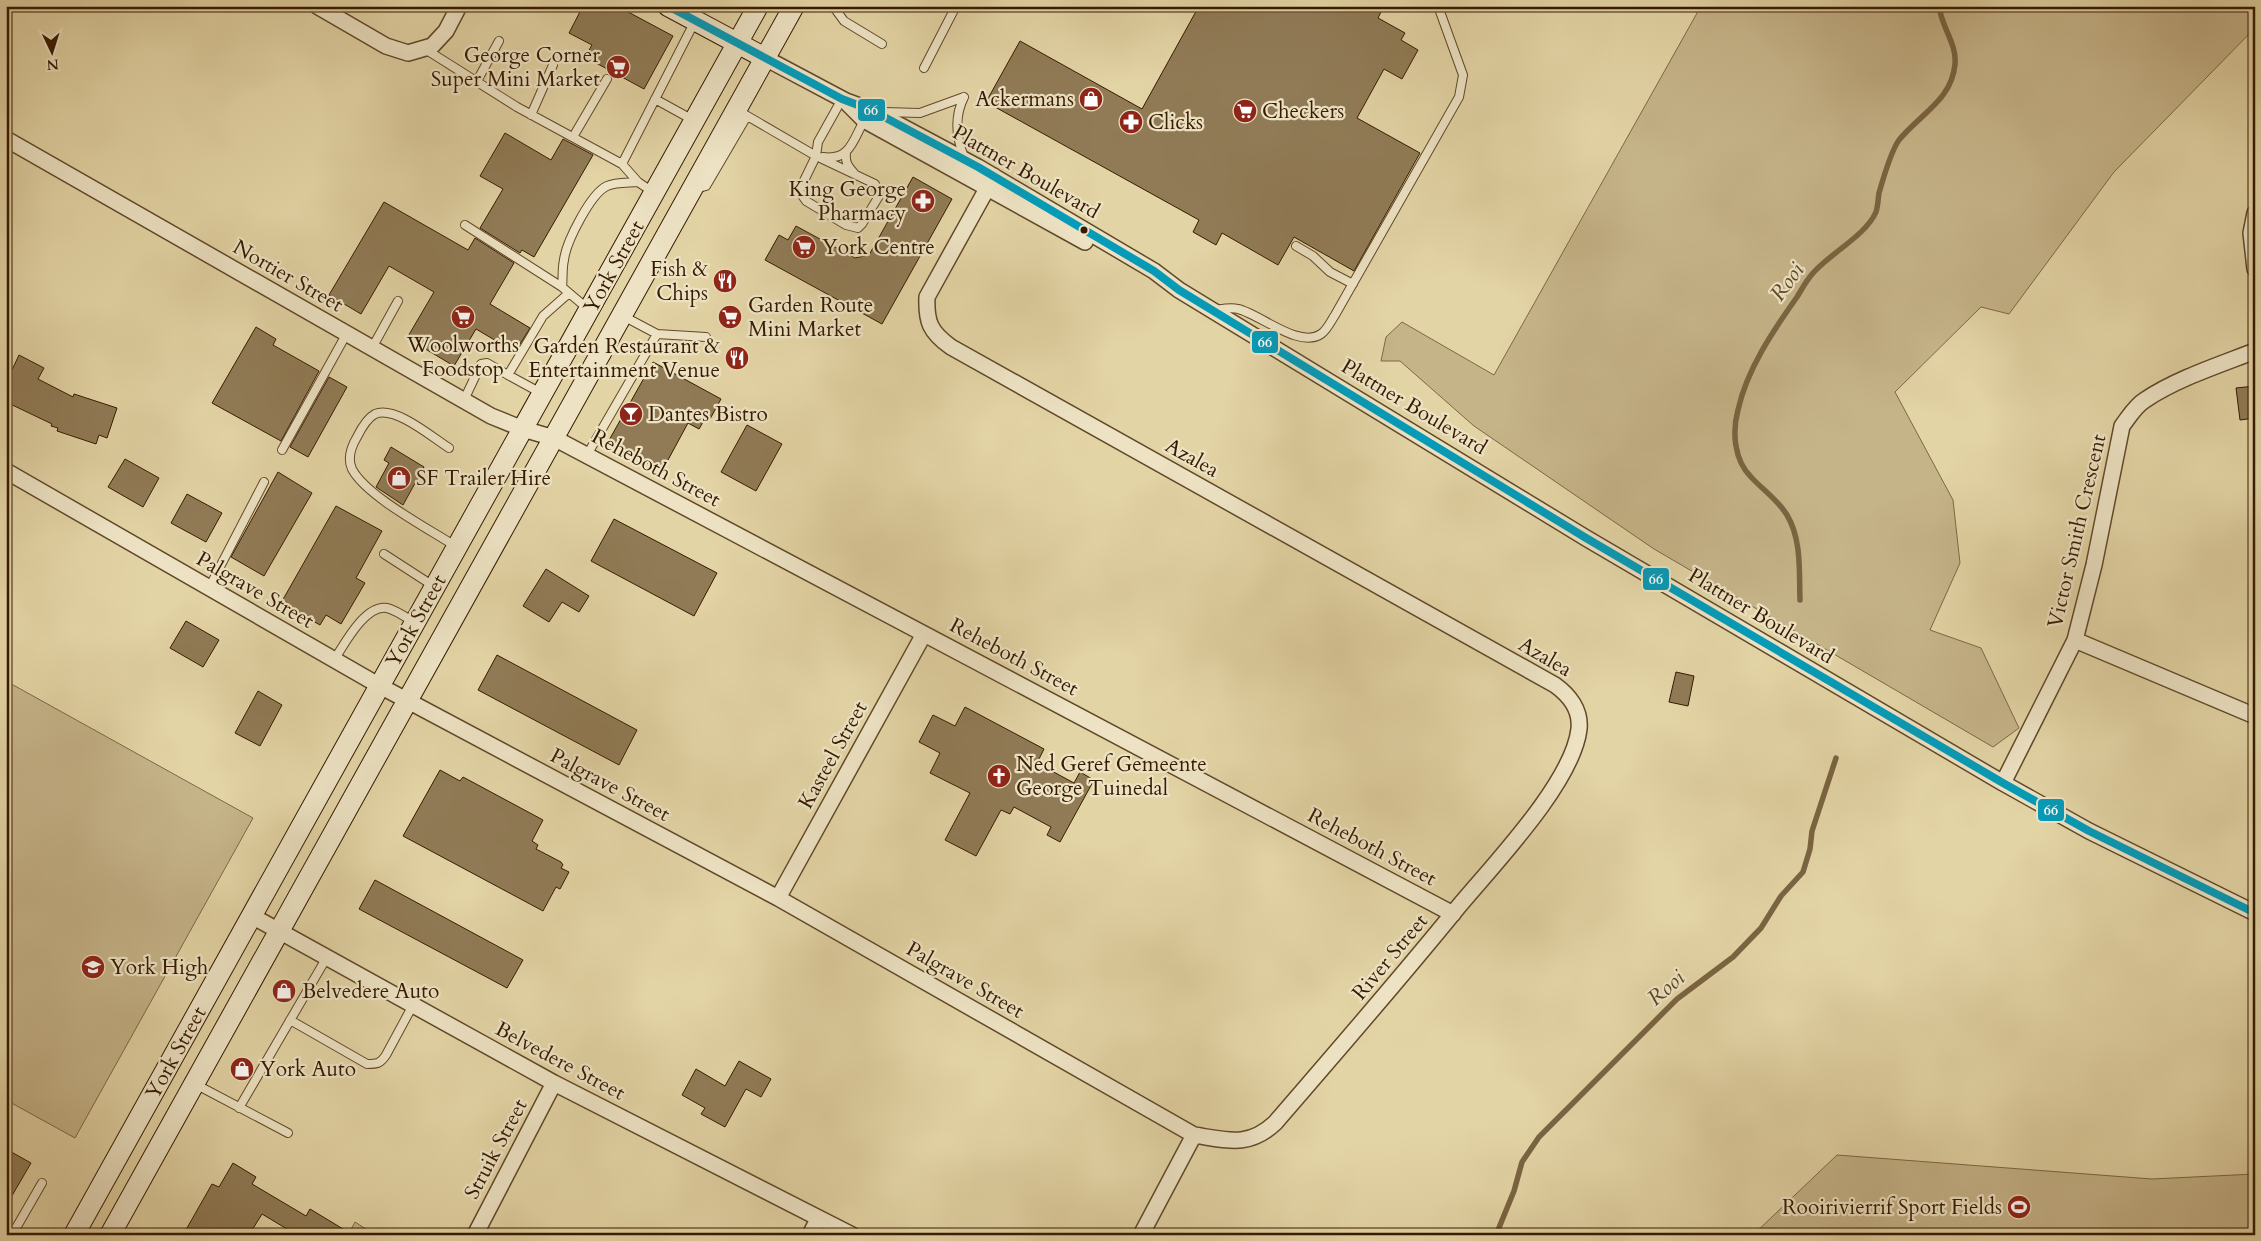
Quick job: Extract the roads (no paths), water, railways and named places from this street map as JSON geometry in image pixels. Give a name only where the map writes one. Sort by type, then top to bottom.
[{"type":"main road","points":[[668,6],[765,58]]},
{"type":"main road","name":"York Street","points":[[74,1235],[589,310],[646,188],[695,121],[758,6]]},
{"type":"main road","name":"York Street","points":[[110,1235],[554,438],[742,113],[765,58],[794,6]]},
{"type":"street","points":[[317,6],[397,50],[408,53],[432,46],[446,31],[459,6]]},
{"type":"street","name":"Plattner Boulevard","points":[[765,58],[844,100],[850,107],[869,114],[967,162],[991,182]]},
{"type":"street","name":"Plattner Boulevard","points":[[869,114],[1154,271],[1179,290],[1586,538],[2003,784],[2088,831],[2255,913]]},
{"type":"street","name":"Nortier Street","points":[[6,139],[491,416],[523,429],[554,438]]},
{"type":"street","name":"Azalea","points":[[991,182],[927,297],[927,316],[938,338],[1554,685],[1567,694],[1577,711]]},
{"type":"street","points":[[2255,213],[2250,233],[2255,269]]},
{"type":"street","name":"Victor Smith Crescent","points":[[2003,784],[2075,640],[2094,565],[2122,426],[2133,410],[2144,400],[2188,378],[2255,352]]},
{"type":"street","name":"Reheboth Street","points":[[554,438],[1453,914]]},
{"type":"street","name":"Palgrave Street","points":[[6,472],[407,702],[778,898],[1194,1135]]},
{"type":"street","name":"Kasteel Street","points":[[778,898],[924,634]]},
{"type":"street","points":[[2075,640],[2255,716]]},
{"type":"street","name":"River Street","points":[[1194,1135],[1231,1141],[1251,1139],[1262,1134],[1287,1109],[1453,914],[1536,812],[1572,756],[1580,727],[1577,711]]},
{"type":"street","name":"Belvedere Street","points":[[252,916],[554,1083],[852,1235]]},
{"type":"street","name":"Struik Street","points":[[475,1235],[554,1083]]},
{"type":"street","points":[[1141,1235],[1194,1135]]},
{"type":"street","points":[[810,1235],[818,1219]]},
{"type":"lane","points":[[833,6],[844,21],[882,44]]},
{"type":"lane","points":[[924,68],[956,6]]},
{"type":"lane","points":[[1213,310],[1237,308],[1285,331],[1312,338],[1322,333],[1353,284],[1459,97],[1463,75],[1438,6]]},
{"type":"lane","points":[[622,164],[695,21]]},
{"type":"lane","points":[[477,81],[500,41]]},
{"type":"lane","points":[[426,48],[532,115],[622,164],[646,188]]},
{"type":"lane","points":[[532,115],[553,65]]},
{"type":"lane","points":[[572,137],[607,80]]},
{"type":"lane","points":[[858,177],[848,168],[845,160],[846,154],[869,114],[920,113],[964,97],[958,108],[956,120],[958,139],[967,162]]},
{"type":"lane","points":[[655,100],[695,121]]},
{"type":"lane","points":[[742,113],[816,156],[875,184],[879,196],[860,226],[852,228],[802,198],[799,191],[816,156],[818,142],[844,100]]},
{"type":"lane","points":[[816,156],[835,159],[846,154]]},
{"type":"lane","points":[[562,287],[564,259],[569,243],[591,202],[606,186],[646,188]]},
{"type":"lane","points":[[465,225],[562,287],[589,310]]},
{"type":"lane","points":[[1296,246],[1313,256],[1330,272],[1353,284]]},
{"type":"lane","points":[[508,375],[543,316],[569,293]]},
{"type":"lane","points":[[372,348],[398,301]]},
{"type":"lane","points":[[623,316],[657,334],[706,337]]},
{"type":"lane","points":[[282,450],[347,334]]},
{"type":"lane","points":[[587,455],[657,334]]},
{"type":"lane","points":[[464,400],[481,364],[488,362],[508,375],[543,393]]},
{"type":"lane","points":[[449,448],[403,418],[390,413],[378,412],[368,419],[357,436],[350,452],[350,463],[360,481],[377,495],[457,547]]},
{"type":"lane","points":[[209,588],[264,482]]},
{"type":"lane","points":[[384,554],[435,586]]},
{"type":"lane","points":[[334,660],[357,626],[378,608],[387,608],[415,623]]},
{"type":"lane","points":[[239,1108],[327,957]]},
{"type":"lane","points":[[290,1020],[367,1064],[376,1064],[381,1063],[413,1005]]},
{"type":"lane","points":[[195,1084],[288,1133]]},
{"type":"lane","points":[[12,1235],[42,1183]]},
{"type":"waterway","name":"Rooi","points":[[1800,600],[1799,557],[1792,525],[1775,500],[1745,470],[1736,445],[1736,418],[1742,395],[1754,365],[1779,323],[1811,275],[1856,236],[1871,220],[1876,212],[1879,193],[1896,145],[1907,131],[1942,97],[1953,77],[1955,64],[1954,49],[1939,6]]},
{"type":"waterway","name":"Rooi","points":[[1496,1235],[1514,1191],[1522,1162],[1539,1137],[1677,999],[1733,957],[1761,928],[1781,896],[1803,872],[1810,849],[1812,831],[1836,758]]},
{"type":"place","name":"George Corner Super Mini Market","points":[[618,67]]},
{"type":"place","name":"Ackermans","points":[[1091,99]]},
{"type":"place","name":"Checkers","points":[[1245,111]]},
{"type":"place","name":"Clicks","points":[[1131,122]]},
{"type":"place","name":"King George Pharmacy","points":[[923,201]]},
{"type":"place","name":"York Centre","points":[[804,247]]},
{"type":"place","name":"Fish & Chips","points":[[725,281]]},
{"type":"place","name":"Woolworths Foodstop","points":[[463,317]]},
{"type":"place","name":"Garden Route Mini Market","points":[[730,317]]},
{"type":"place","name":"Garden Restaurant & Entertainment Venue","points":[[737,358]]},
{"type":"place","name":"Dantes Bistro","points":[[631,414]]},
{"type":"place","name":"SF Trailer Hire","points":[[399,478]]},
{"type":"place","name":"Ned Geref Gemeente George Tuinedal","points":[[999,776]]},
{"type":"place","name":"York High","points":[[93,967]]},
{"type":"place","name":"Belvedere Auto","points":[[284,991]]},
{"type":"place","name":"York Auto","points":[[242,1069]]},
{"type":"place","name":"Rooirivierrif Sport Fields","points":[[2019,1207]]}]
